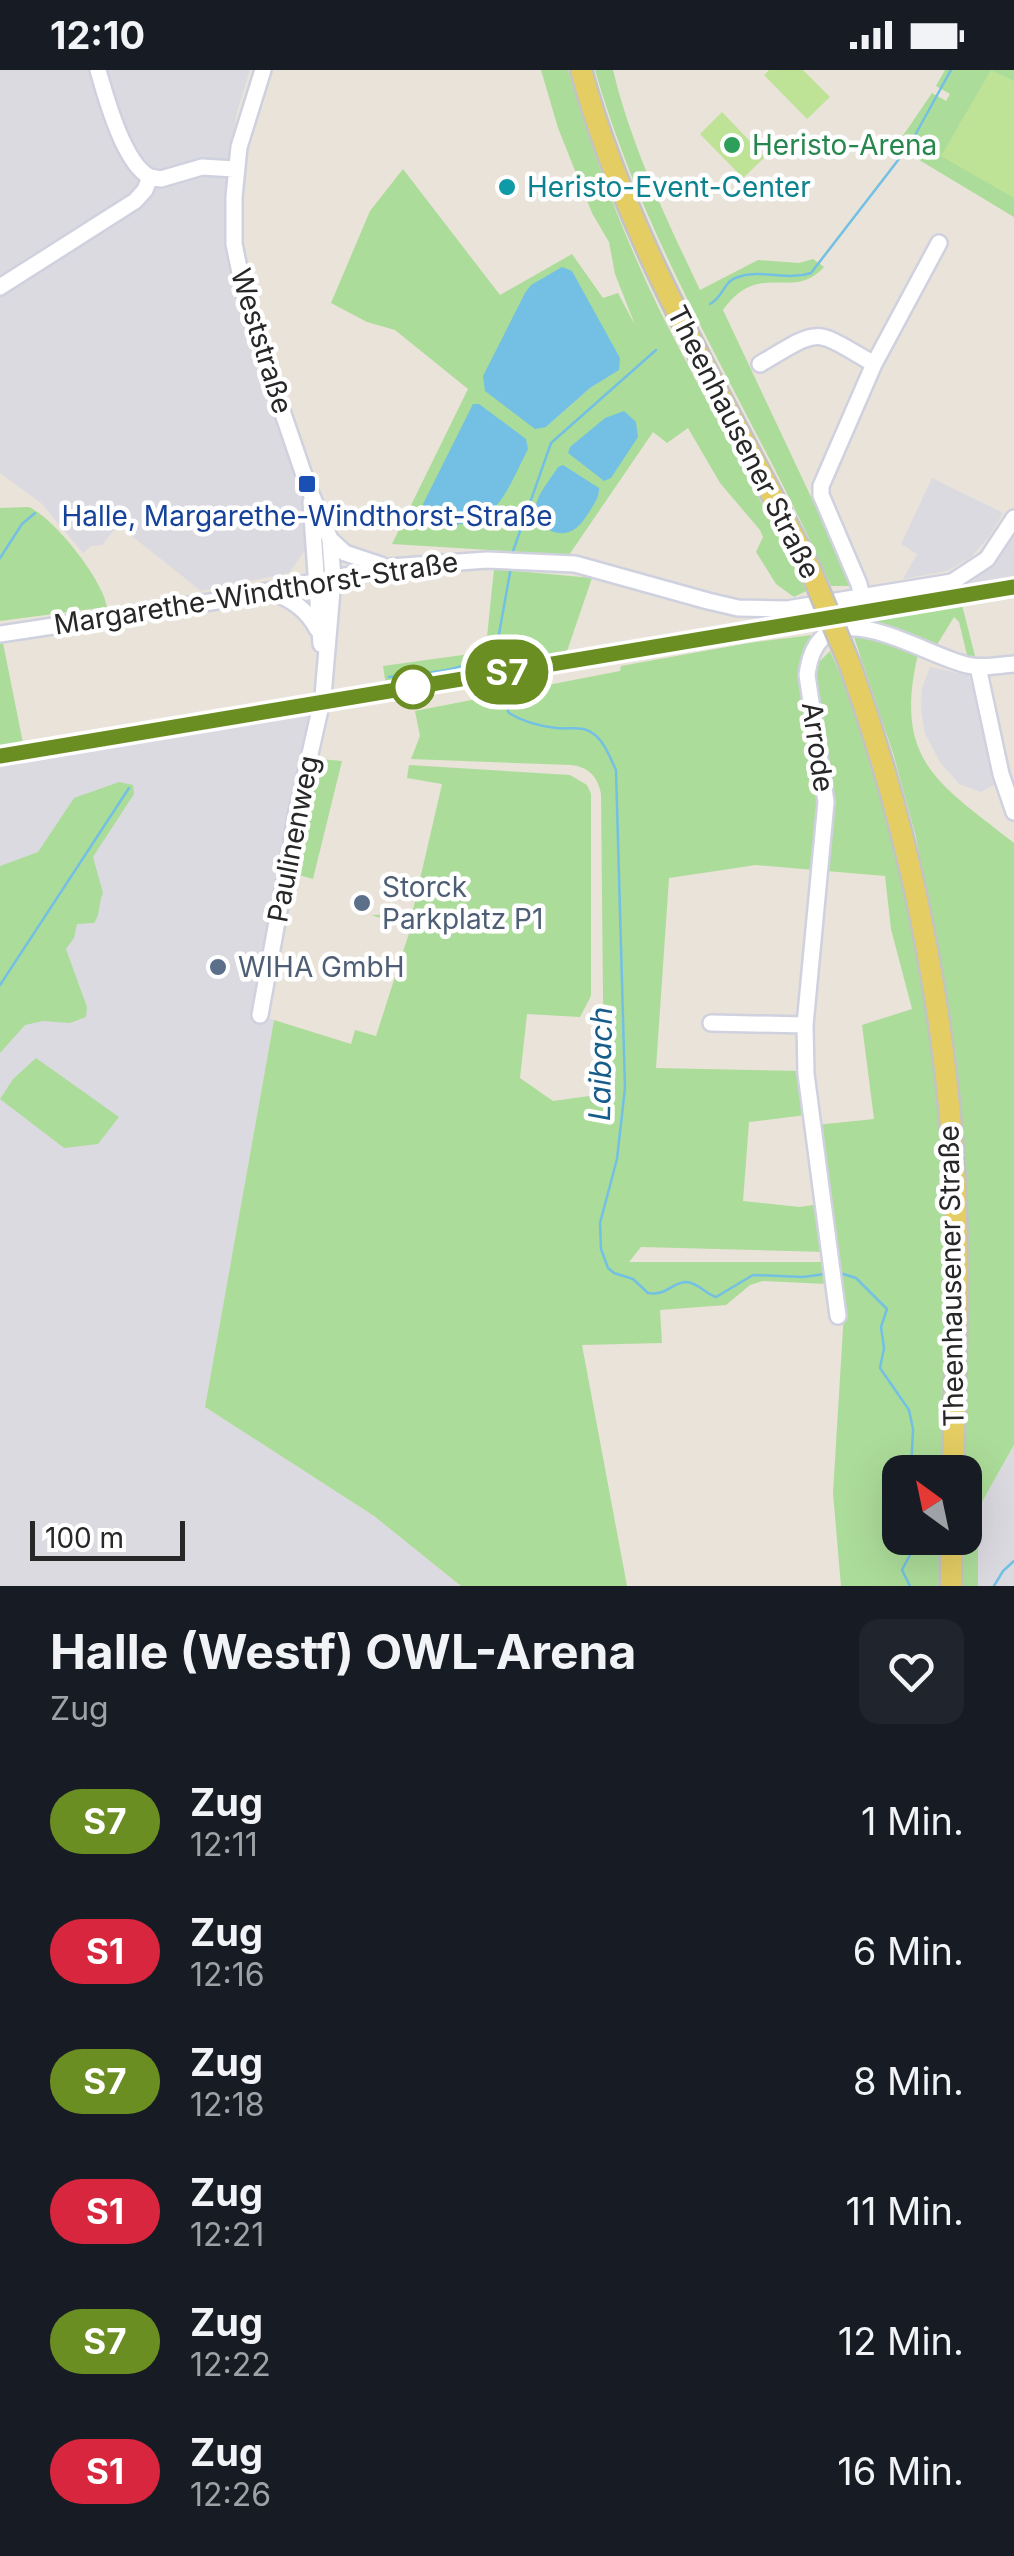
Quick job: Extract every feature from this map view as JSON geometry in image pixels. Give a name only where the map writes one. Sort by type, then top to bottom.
[{"type":"main road","name":"Theenhausener Straße","points":[[581,70],[608,156],[640,234],[810,570],[850,665],[899,814],[935,992],[952,1141],[957,1262],[952,1455]]},
{"type":"main road","points":[[951,1555],[951,1586]]},
{"type":"street","points":[[98,70],[137,168],[150,178],[161,179],[202,167],[236,168]]},
{"type":"street","name":"Weststraße","points":[[263,70],[244,121],[236,168],[233,220],[238,272],[310,493],[324,519],[333,579]]},
{"type":"street","points":[[0,288],[136,201],[150,178]]},
{"type":"street","points":[[862,598],[820,490],[874,364],[939,243]]},
{"type":"street","points":[[760,364],[812,334],[825,335],[874,364]]},
{"type":"street","name":"Weststraße","points":[[310,493],[316,582]]},
{"type":"street","name":"Margarethe-Windthorst-Straße","points":[[0,634],[390,567],[501,559],[595,568],[738,608],[787,609],[952,582],[987,559],[1014,518]]},
{"type":"street","points":[[330,540],[345,553],[390,567]]},
{"type":"street","name":"Paulinenweg","points":[[260,1015],[297,812],[322,703],[333,579]]},
{"type":"street","name":"Paulinenweg","points":[[316,582],[324,663]]},
{"type":"street","name":"Paulinenweg","points":[[268,591],[286,596],[301,608],[310,616],[320,637]]},
{"type":"street","name":"Arrode","points":[[838,1316],[806,1074],[806,1025],[826,802],[807,676],[814,649],[831,630],[856,627],[978,667]]},
{"type":"street","points":[[1014,664],[978,667],[1001,774],[1014,812]]},
{"type":"street","points":[[711,1023],[806,1025]]},
{"type":"shaded area","points":[[0,70],[250,70],[237,112],[227,170],[229,249],[245,319],[306,503],[306,549],[289,573],[201,591],[118,525],[102,545],[91,546],[83,553],[41,503],[0,473]]},
{"type":"shaded area","points":[[932,478],[1003,513],[971,557],[947,571],[903,579],[917,554],[901,544]]},
{"type":"shaded area","points":[[1014,533],[1014,582],[959,592],[960,586],[994,563]]},
{"type":"shaded area","points":[[930,667],[968,675],[981,708],[996,784],[981,792],[959,784],[940,762],[925,734],[922,688]]},
{"type":"shaded area","points":[[313,710],[251,1012],[274,1020],[205,1407],[374,1516],[461,1586],[0,1586],[0,762]]},
{"type":"shaded area","points":[[1014,1446],[1014,1586],[978,1586],[982,1502]]},
{"type":"green space","points":[[541,70],[568,70],[609,193],[647,284],[806,591],[794,597],[776,584],[756,552],[763,537],[760,530],[720,483],[688,428],[667,443],[653,432],[569,555],[392,544],[468,389],[395,330],[367,322],[331,303],[370,211],[403,169],[500,295],[572,254],[603,298],[618,293],[635,325],[615,274],[609,242],[592,213],[558,128]],"holes":[[[572,272],[618,370],[590,388],[546,427]]]},
{"type":"green space","points":[[595,70],[613,70],[640,155],[700,290],[758,260],[799,263],[813,259],[824,267],[800,282],[750,286],[723,310],[853,586],[831,586],[672,268],[617,138]]},
{"type":"green space","points":[[769,70],[803,70],[830,97],[807,119],[764,75]]},
{"type":"green space","points":[[945,70],[1014,70],[1014,217],[916,158],[900,144],[932,93],[946,101],[950,94],[936,86]]},
{"type":"green space","points":[[991,70],[1014,81],[1014,198],[941,156]]},
{"type":"green space","points":[[722,112],[765,157],[743,178],[700,134]]},
{"type":"green space","points":[[29,507],[52,524],[76,551],[97,582],[107,607],[0,621],[0,508]]},
{"type":"green space","points":[[494,569],[592,578],[565,657],[386,685],[383,666],[478,651],[487,637]]},
{"type":"green space","points":[[961,601],[976,660],[968,659],[959,622],[954,617],[935,648],[871,624],[845,619]]},
{"type":"green space","points":[[812,635],[807,656],[819,662],[830,651],[876,775],[909,908],[931,1043],[943,1176],[946,1250],[941,1455],[882,1455],[882,1555],[940,1555],[939,1586],[841,1586],[833,1493],[844,1312],[816,1125],[874,1119],[862,1025],[912,1009],[891,929],[885,876],[756,865],[669,878],[656,1068],[803,1071],[806,1115],[749,1122],[743,1201],[800,1207],[820,1204],[826,1252],[641,1247],[629,1262],[826,1262],[827,1284],[763,1281],[750,1285],[726,1305],[660,1310],[662,1343],[582,1345],[627,1586],[461,1586],[374,1516],[205,1407],[274,1020],[351,1044],[355,1030],[376,1036],[411,927],[371,915],[412,914],[442,784],[407,778],[409,765],[570,775],[587,785],[591,794],[591,996],[580,1017],[527,1014],[520,1078],[553,1101],[604,1094],[598,783],[588,771],[571,765],[411,759],[420,736],[415,711],[749,643]]},
{"type":"green space","points":[[854,637],[872,637],[918,654],[912,690],[917,745],[944,785],[1014,843],[1014,1445],[982,1502],[982,1455],[964,1455],[967,1263],[956,1055],[916,837]]},
{"type":"green space","points":[[0,639],[24,748],[0,752]]},
{"type":"green space","points":[[342,761],[313,879],[292,873],[313,762]]},
{"type":"green space","points":[[119,782],[133,785],[134,794],[93,857],[103,893],[98,916],[94,923],[77,924],[66,949],[87,1007],[86,1017],[70,1023],[43,1021],[25,1025],[0,1053],[0,866],[38,852],[74,798]]},
{"type":"green space","points":[[36,1058],[119,1117],[98,1144],[64,1148],[0,1099],[13,1079]]},
{"type":"green space","points":[[962,1555],[978,1555],[978,1586],[962,1586]]},
{"type":"water","points":[[562,267],[572,271],[620,358],[619,370],[590,388],[546,427],[535,429],[485,391],[483,376],[525,293],[531,285]]},
{"type":"water","points":[[473,404],[479,404],[526,439],[528,449],[512,482],[491,511],[461,524],[429,523],[422,506]]},
{"type":"water","points":[[624,411],[636,422],[638,437],[611,478],[604,481],[568,453],[605,418]]},
{"type":"water","points":[[563,465],[599,488],[596,501],[582,522],[562,533],[543,526],[536,508],[544,488]]},
{"type":"waterway","name":"Laibach","points":[[710,304],[738,277],[811,273],[909,146],[951,70]]},
{"type":"waterway","name":"Laibach","points":[[512,554],[551,443],[656,350]]},
{"type":"waterway","points":[[0,558],[22,524],[35,513]]},
{"type":"waterway","name":"Laibach","points":[[501,684],[499,634],[511,567]]},
{"type":"waterway","points":[[389,677],[465,665],[478,658],[499,635]]},
{"type":"waterway","name":"Laibach","points":[[503,698],[509,713],[526,721],[581,728],[595,735],[616,770],[625,1088],[617,1159],[600,1223],[601,1249],[608,1268],[633,1279],[648,1293],[660,1293],[687,1282],[716,1297],[753,1275],[825,1274]]},
{"type":"waterway","points":[[149,725],[300,701]]},
{"type":"waterway","points":[[0,985],[129,788]]},
{"type":"waterway","name":"Laibach","points":[[840,1273],[856,1278],[887,1309],[881,1327],[884,1348],[880,1368],[909,1410],[912,1455]]},
{"type":"waterway","name":"Laibach","points":[[910,1555],[902,1570],[910,1586]]},
{"type":"waterway","points":[[994,1586],[1014,1561]]},
{"type":"railway","points":[[0,757],[1014,587]]},
{"type":"train","name":"S7","points":[[0,756],[1014,587]]},
{"type":"place","name":"Heristo-Arena","points":[[732,145]]},
{"type":"place","name":"Heristo-Event-Center","points":[[507,187]]},
{"type":"place","name":"Halle, Margarethe-Windthorst-Straße","points":[[307,484]]},
{"type":"place","name":"Storck Parkplatz P1","points":[[362,903]]},
{"type":"place","name":"WIHA GmbH","points":[[218,967]]}]
